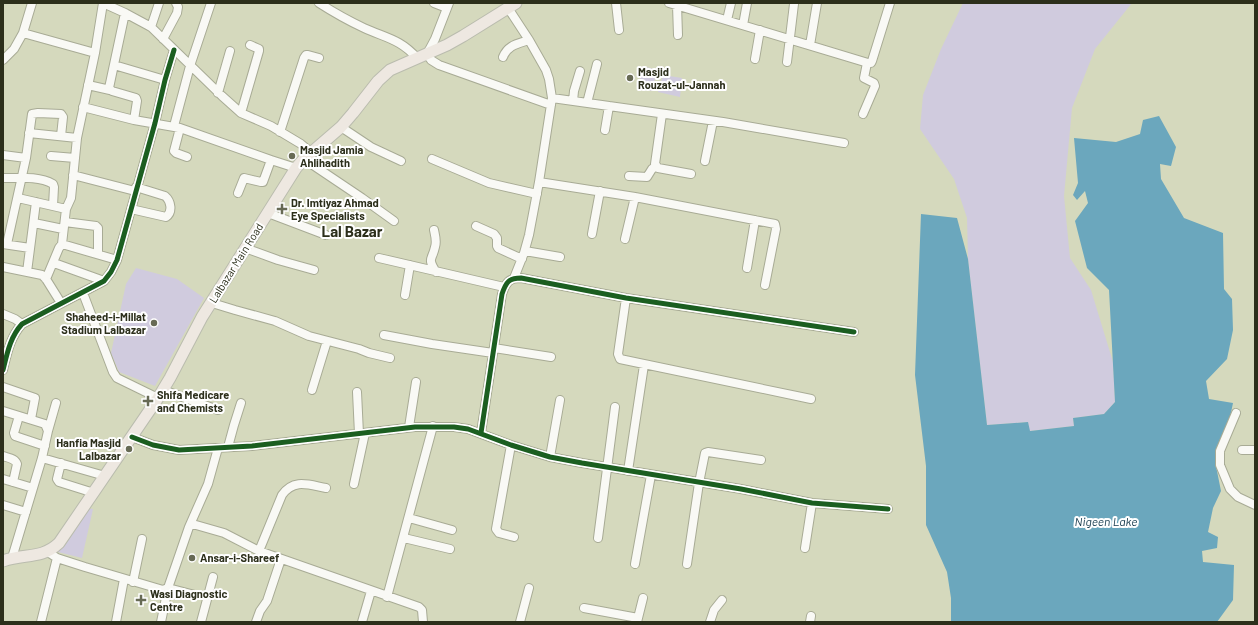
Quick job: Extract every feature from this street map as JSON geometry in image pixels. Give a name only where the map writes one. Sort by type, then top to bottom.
[{"type":"main road","name":"Lalbazar Main Road","points":[[53,555],[58,543],[161,394],[193,332],[296,168],[341,127],[386,73],[463,36],[512,5]]},
{"type":"main road","points":[[7,559],[38,555],[53,555]]},
{"type":"street","points":[[3,60],[14,49],[23,33],[32,3]]},
{"type":"street","points":[[151,26],[160,3]]},
{"type":"street","points":[[163,39],[177,13],[178,7],[176,3]]},
{"type":"street","points":[[187,157],[174,151],[177,127],[190,66],[211,3]]},
{"type":"street","points":[[318,3],[359,26],[394,40],[432,60],[439,66],[551,101],[573,101],[609,106],[713,121],[844,143]]},
{"type":"street","points":[[422,56],[435,39],[448,5],[434,3]]},
{"type":"street","points":[[616,3],[619,30]]},
{"type":"street","points":[[727,20],[730,3]]},
{"type":"street","points":[[743,25],[747,3]]},
{"type":"street","points":[[810,45],[817,3]]},
{"type":"street","points":[[678,34],[673,4],[688,6],[743,25],[871,63],[890,3]]},
{"type":"street","points":[[46,279],[62,244],[66,210],[71,198],[77,138],[107,4],[151,26],[190,66],[241,113],[270,126],[301,144],[308,156],[394,222]]},
{"type":"street","points":[[787,62],[794,4]]},
{"type":"street","points":[[512,5],[546,70],[550,83],[551,101],[539,182],[529,235],[514,278]]},
{"type":"street","points":[[110,90],[125,12]]},
{"type":"street","points":[[755,59],[760,30]]},
{"type":"street","points":[[23,33],[95,53]]},
{"type":"street","points":[[503,58],[505,51],[508,48],[529,40]]},
{"type":"street","points":[[241,113],[259,51],[259,49],[250,45]]},
{"type":"street","points":[[3,370],[4,360],[11,342],[16,331],[22,324],[104,281],[111,272],[117,260],[174,50]]},
{"type":"street","points":[[218,93],[230,51]]},
{"type":"street","points":[[280,132],[304,58],[306,55],[319,58]]},
{"type":"street","points":[[863,114],[875,86],[874,83],[864,78],[867,63]]},
{"type":"street","points":[[587,103],[597,64]]},
{"type":"street","points":[[114,65],[165,80]]},
{"type":"street","points":[[573,101],[574,91],[580,71]]},
{"type":"street","points":[[88,85],[136,98],[138,101],[134,120]]},
{"type":"street","points":[[605,130],[609,106]]},
{"type":"street","points":[[83,107],[134,120],[177,127],[296,168]]},
{"type":"street","points":[[30,248],[5,244],[7,224],[18,198],[26,158],[32,114],[61,114],[63,117],[61,136]]},
{"type":"street","points":[[656,166],[655,164],[662,114]]},
{"type":"street","points":[[705,161],[713,121]]},
{"type":"street","points":[[341,127],[371,147],[401,161]]},
{"type":"street","points":[[29,133],[77,138]]},
{"type":"street","points":[[3,155],[26,158]]},
{"type":"street","points":[[51,156],[75,158]]},
{"type":"street","points":[[238,193],[244,178],[263,182],[271,160]]},
{"type":"street","points":[[432,160],[489,183],[537,194]]},
{"type":"street","points":[[656,166],[658,168],[692,174]]},
{"type":"street","points":[[629,176],[647,177],[656,166]]},
{"type":"street","points":[[73,175],[165,196],[168,198],[171,211],[166,217],[130,209]]},
{"type":"street","points":[[3,178],[22,178],[48,181],[53,184],[54,187],[53,206]]},
{"type":"street","points":[[539,182],[600,191],[773,223],[776,226],[765,285]]},
{"type":"street","points":[[592,234],[600,191]]},
{"type":"street","points":[[625,239],[634,197]]},
{"type":"street","points":[[18,198],[66,210]]},
{"type":"street","points":[[27,272],[36,202]]},
{"type":"street","points":[[268,213],[326,234]]},
{"type":"street","points":[[747,268],[755,220]]},
{"type":"street","points":[[34,223],[64,226],[96,226],[98,228],[98,254]]},
{"type":"street","points":[[476,226],[494,234],[497,238],[496,246],[498,248],[523,255],[560,257]]},
{"type":"street","points":[[434,230],[435,247],[430,260],[436,272]]},
{"type":"street","points":[[62,244],[117,260]]},
{"type":"street","points":[[245,248],[278,260],[314,270]]},
{"type":"street","points":[[379,258],[504,287]]},
{"type":"street","points":[[54,263],[104,281]]},
{"type":"street","points":[[405,295],[410,266]]},
{"type":"street","points":[[3,267],[42,275],[61,303]]},
{"type":"street","points":[[481,433],[502,294],[504,287],[514,278],[521,278],[626,298],[854,332]]},
{"type":"street","points":[[83,293],[113,372],[117,378],[161,394],[218,410]]},
{"type":"street","points":[[626,298],[618,358],[644,365],[811,399]]},
{"type":"street","points":[[212,303],[275,321],[302,333],[327,341],[390,358]]},
{"type":"street","points":[[3,314],[22,324]]},
{"type":"street","points":[[384,335],[432,344],[551,357]]},
{"type":"street","points":[[312,390],[327,341]]},
{"type":"street","points":[[628,471],[644,365]]},
{"type":"street","points":[[409,427],[416,382]]},
{"type":"street","points":[[3,387],[35,398],[31,419]]},
{"type":"street","points":[[354,484],[362,434],[357,392]]},
{"type":"street","points":[[550,457],[560,400]]},
{"type":"street","points":[[7,559],[26,512],[56,403]]},
{"type":"street","points":[[228,447],[241,403]]},
{"type":"street","points":[[598,538],[615,407]]},
{"type":"street","points":[[3,411],[45,424],[48,431]]},
{"type":"street","points":[[1236,413],[1220,451],[1220,465],[1230,489],[1238,497],[1255,505]]},
{"type":"street","points":[[19,416],[15,436],[45,446]]},
{"type":"street","points":[[387,596],[404,538],[433,426]]},
{"type":"street","points":[[132,437],[153,445],[179,450],[252,446],[362,434],[409,427],[454,427],[481,433],[511,445],[550,457],[741,489],[812,503],[888,509]]},
{"type":"street","points":[[511,445],[496,529],[499,533],[514,537]]},
{"type":"street","points":[[161,622],[168,588],[190,527],[208,484],[218,448]]},
{"type":"street","points":[[1242,450],[1255,450]]},
{"type":"street","points":[[687,564],[705,453],[708,452],[761,460]]},
{"type":"street","points":[[3,456],[16,461],[17,464],[13,482]]},
{"type":"street","points":[[42,458],[105,476]]},
{"type":"street","points":[[61,463],[57,479],[59,482],[94,493]]},
{"type":"street","points":[[635,564],[651,475]]},
{"type":"street","points":[[3,479],[33,488]]},
{"type":"street","points":[[259,551],[282,495],[287,488],[300,484],[326,488]]},
{"type":"street","points":[[805,548],[812,503]]},
{"type":"street","points":[[3,505],[26,512]]},
{"type":"street","points":[[409,518],[452,530]]},
{"type":"street","points":[[191,525],[224,533],[259,551],[419,607],[422,610],[423,622]]},
{"type":"street","points":[[404,538],[450,549]]},
{"type":"street","points":[[133,582],[142,539]]},
{"type":"street","points":[[41,622],[53,555],[85,568],[133,582],[163,590],[168,588],[195,595]]},
{"type":"street","points":[[256,622],[261,608],[267,601],[281,559]]},
{"type":"street","points":[[201,622],[213,577]]},
{"type":"street","points":[[116,622],[124,579]]},
{"type":"street","points":[[520,622],[529,588]]},
{"type":"street","points":[[362,622],[371,591]]},
{"type":"street","points":[[584,608],[638,620],[643,598]]},
{"type":"street","points":[[710,622],[714,610],[722,600]]},
{"type":"shaded area","points":[[963,3],[1132,3],[1095,49],[1072,108],[1064,196],[1070,258],[1091,290],[1113,362],[1115,402],[1104,414],[1073,418],[1074,426],[1029,431],[1028,422],[987,425],[968,259],[967,218],[954,179],[920,129],[923,95],[941,49]]},
{"type":"shaded area","points":[[643,66],[657,70],[652,91],[638,88]]},
{"type":"shaded area","points":[[663,75],[682,78],[680,97],[658,92]]},
{"type":"shaded area","name":"Shaheed-i-Millat Stadium Lalbazar","points":[[136,268],[177,279],[204,298],[155,386],[119,372],[111,353],[126,284]]},
{"type":"shaded area","points":[[86,508],[93,509],[82,558],[54,551]]},
{"type":"water","name":"Nigeen Lake","points":[[1159,116],[1176,147],[1171,166],[1160,164],[1161,179],[1184,218],[1223,233],[1224,289],[1232,299],[1233,330],[1227,359],[1206,381],[1209,399],[1233,403],[1228,427],[1221,438],[1215,461],[1221,491],[1213,508],[1208,532],[1218,537],[1217,548],[1202,551],[1203,562],[1234,565],[1233,600],[1217,622],[951,622],[951,598],[947,572],[926,525],[926,466],[915,375],[921,214],[957,218],[968,259],[987,425],[1028,422],[1030,431],[1074,426],[1073,418],[1104,414],[1115,402],[1109,290],[1087,268],[1075,221],[1088,203],[1085,191],[1077,200],[1073,195],[1078,183],[1074,138],[1116,142],[1140,134],[1143,120]]},
{"type":"cycle path","points":[[3,370],[12,340],[22,324],[104,281],[111,272],[117,260],[174,50]]},
{"type":"cycle path","points":[[481,433],[502,294],[508,282],[514,279],[521,278],[626,298],[854,332]]},
{"type":"cycle path","points":[[132,437],[153,445],[179,450],[252,446],[415,427],[454,427],[468,429],[511,445],[550,457],[741,489],[812,503],[888,509]]},
{"type":"place","name":"Masjid Rouzat-ul-Jannah","points":[[630,78]]},
{"type":"place","name":"Masjid Jamia Ahlihadith","points":[[292,156]]},
{"type":"place","name":"Dr. Imtiyaz Ahmad Eye Specialists","points":[[282,209]]},
{"type":"place","name":"Shaheed-i-Millat Stadium Lalbazar","points":[[154,323]]},
{"type":"place","name":"Shifa Medicare and Chemists","points":[[148,401]]},
{"type":"place","name":"Hanfia Masjid Lalbazar","points":[[129,449]]},
{"type":"place","name":"Ansar-i-Shareef","points":[[192,558]]},
{"type":"place","name":"Wasi Diagnostic Centre","points":[[141,600]]},
{"type":"district","name":"Lal Bazar","points":[[352,232]]}]
